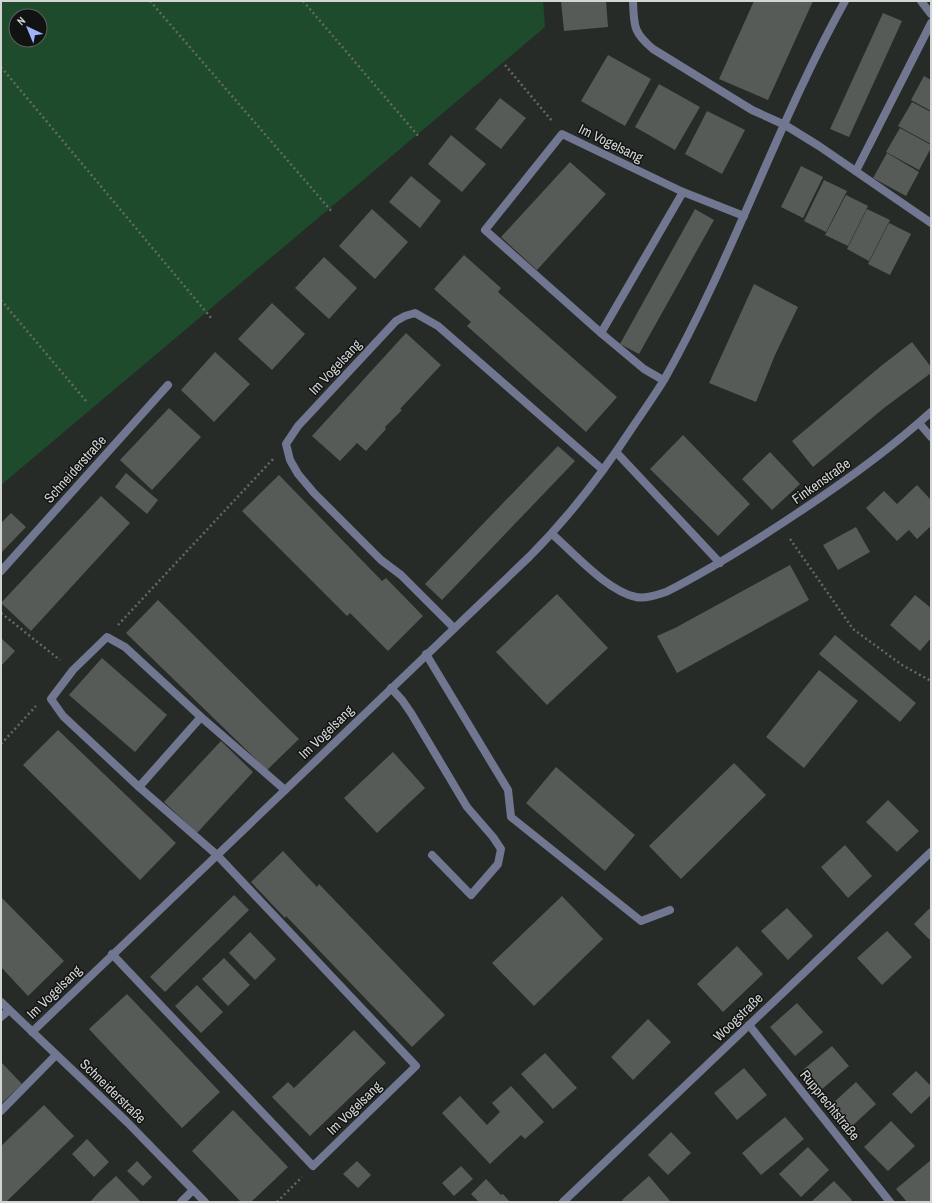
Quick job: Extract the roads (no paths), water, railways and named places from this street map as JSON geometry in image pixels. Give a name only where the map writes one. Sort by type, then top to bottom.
[{"type":"street","points":[[633,1],[636,30],[642,40],[653,49],[752,110],[785,125],[819,146],[931,223]]},
{"type":"street","name":"Im Vogelsang","points":[[32,1032],[552,534],[603,470],[663,380],[713,284],[816,55],[845,1]]},
{"type":"street","points":[[921,1],[931,14]]},
{"type":"street","points":[[856,171],[931,23]]},
{"type":"street","name":"Im Vogelsang","points":[[663,380],[644,369],[601,333],[485,230],[562,134],[683,192],[744,216]]},
{"type":"street","points":[[601,333],[683,192]]},
{"type":"street","name":"Im Vogelsang","points":[[454,628],[401,575],[381,560],[314,493],[298,474],[290,460],[286,444],[298,426],[396,321],[415,313],[438,326],[603,470]]},
{"type":"street","name":"Schneiderstraße","points":[[1,571],[168,385]]},
{"type":"street","name":"Finkenstraße","points":[[552,534],[606,582],[621,591],[637,597],[651,596],[666,592],[720,563],[780,525],[868,464],[931,412]]},
{"type":"street","points":[[919,423],[931,437]]},
{"type":"street","points":[[616,452],[720,563]]},
{"type":"street","points":[[217,855],[139,787],[63,716],[51,699],[73,670],[106,637],[125,647],[201,717],[285,790]]},
{"type":"street","points":[[426,654],[508,790],[511,817],[641,921],[670,910]]},
{"type":"street","points":[[391,688],[411,713],[467,807],[494,837],[501,849],[498,864],[471,895],[432,855]]},
{"type":"street","points":[[139,787],[201,717]]},
{"type":"street","name":"Woogstraße","points":[[563,1202],[931,852]]},
{"type":"street","name":"Im Vogelsang","points":[[112,954],[313,1166],[416,1066],[217,855]]},
{"type":"street","name":"Schneiderstraße","points":[[1,1002],[127,1122],[205,1202]]},
{"type":"street","points":[[1,1017],[9,1010]]},
{"type":"street","name":"Rupprechtstraße","points":[[749,1025],[890,1202]]},
{"type":"street","points":[[1,1111],[56,1056]]},
{"type":"street","points":[[181,1202],[193,1190]]}]
